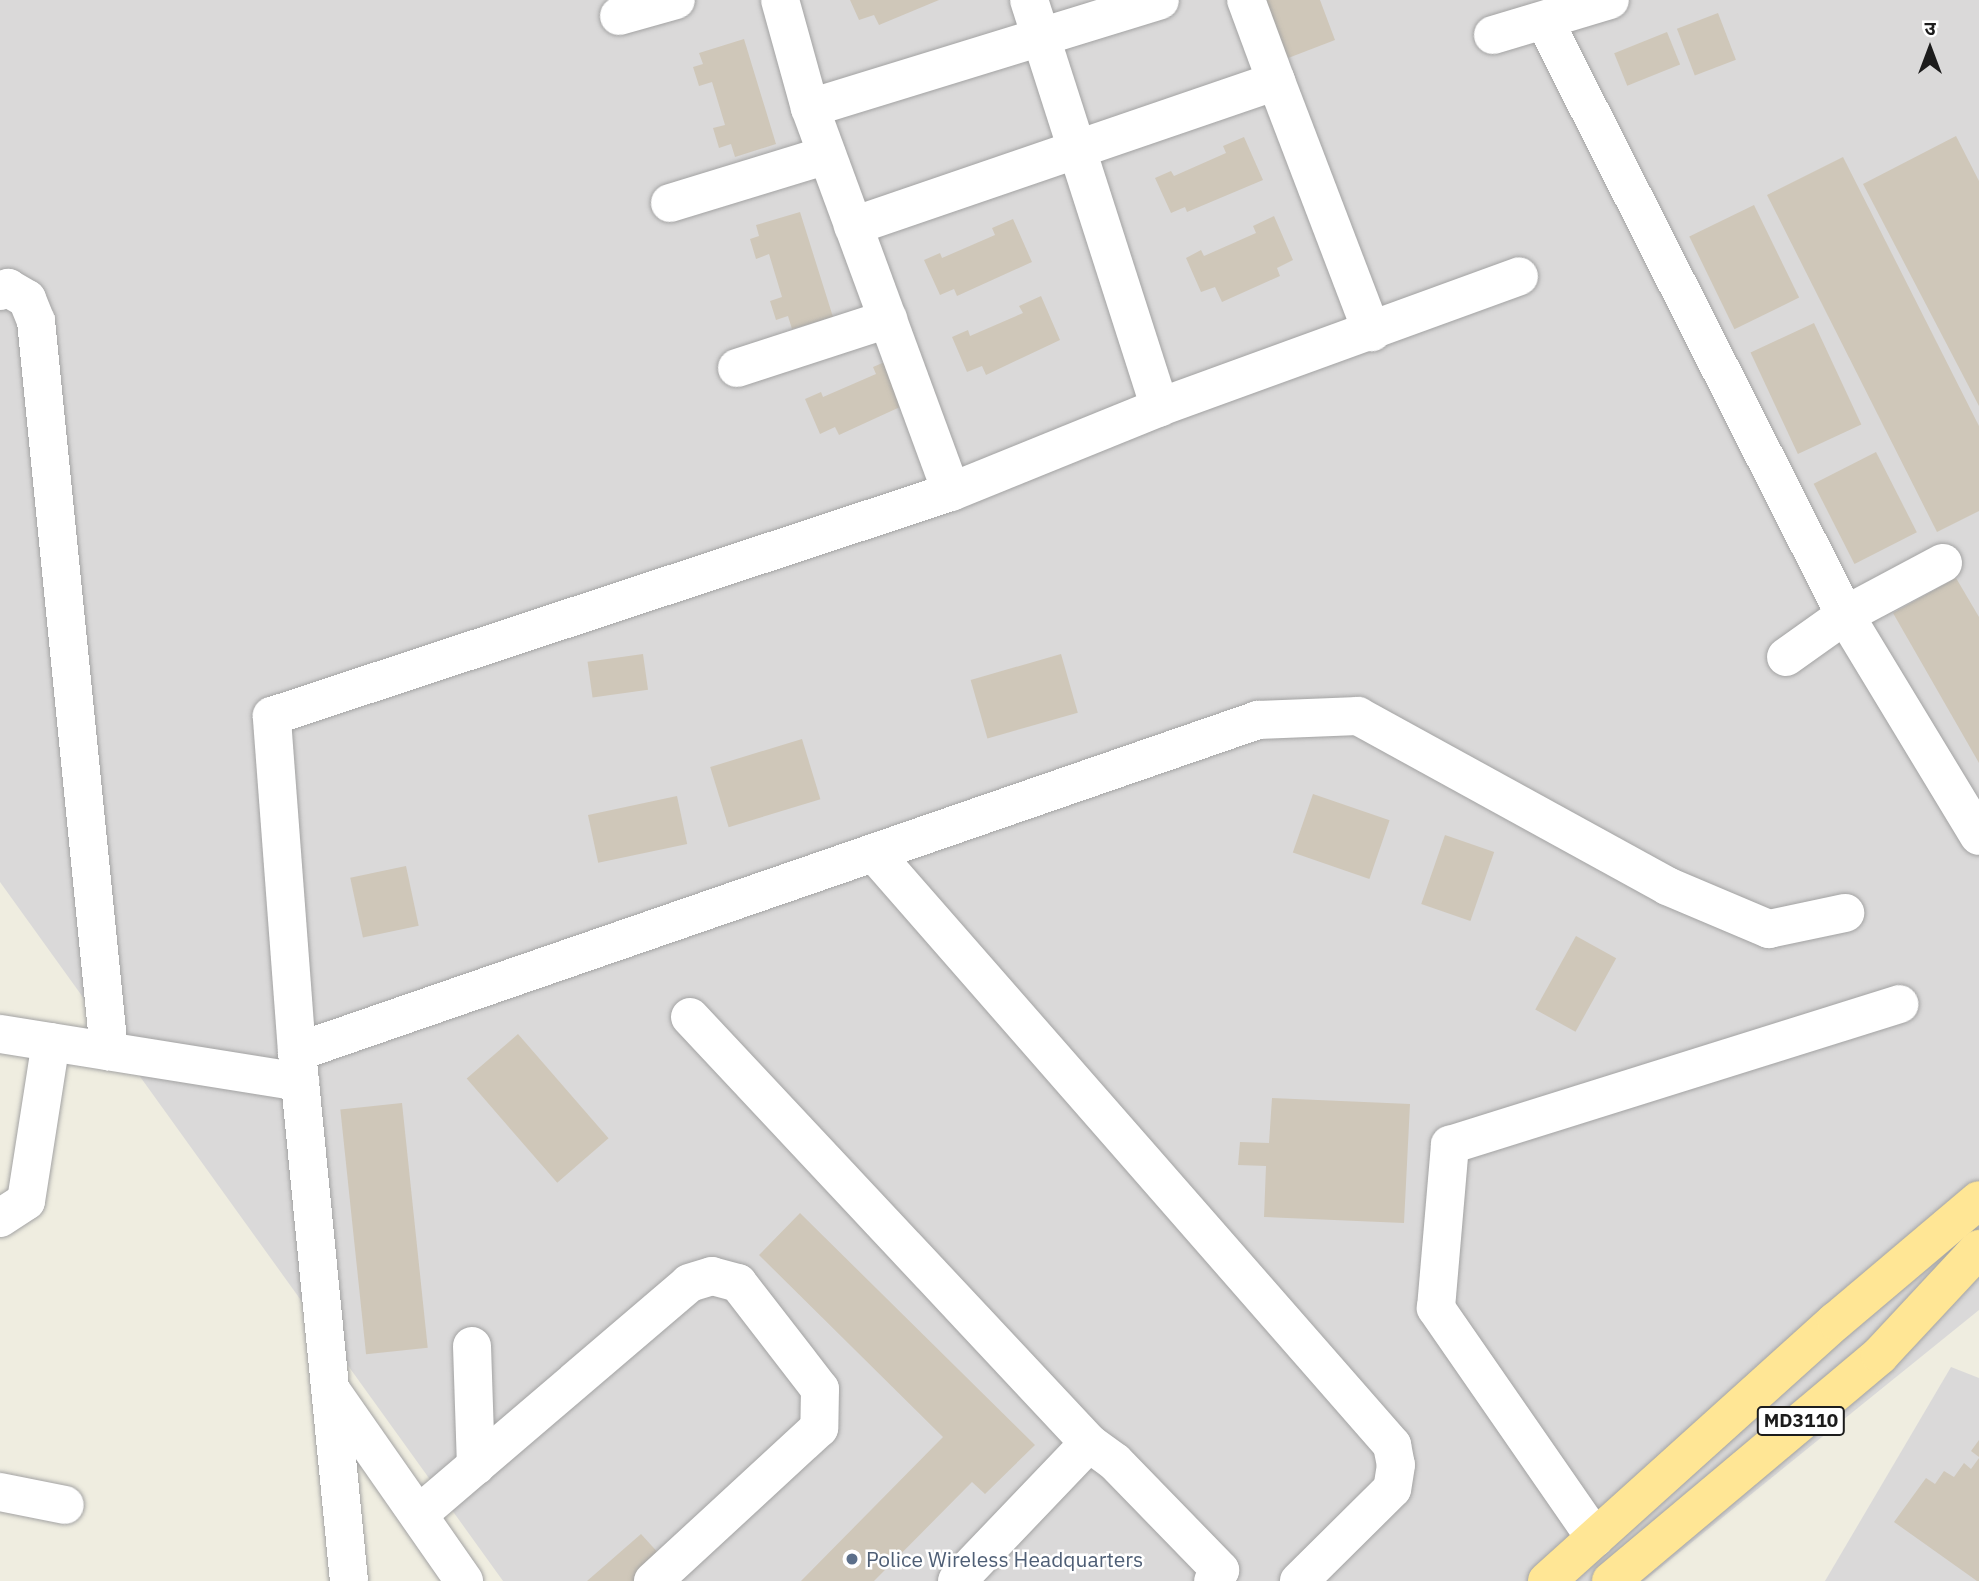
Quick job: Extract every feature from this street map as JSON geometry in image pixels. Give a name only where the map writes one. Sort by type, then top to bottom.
[{"type":"main road","name":"MD3110","points":[[1547,1581],[1836,1321],[1979,1200]]},
{"type":"main road","name":"MD3110","points":[[1611,1581],[1880,1355],[1979,1250]]},
{"type":"street","points":[[619,16],[676,0]]},
{"type":"street","points":[[779,0],[810,108],[951,492]]},
{"type":"street","points":[[1028,0],[1160,407]]},
{"type":"street","points":[[810,108],[1160,0]]},
{"type":"street","points":[[1246,0],[1372,332]]},
{"type":"street","points":[[1493,35],[1545,22],[1610,0]]},
{"type":"street","points":[[1545,22],[1845,615],[1979,836]]},
{"type":"street","points":[[853,226],[1276,81]]},
{"type":"street","points":[[670,203],[827,155]]},
{"type":"street","points":[[349,1581],[299,1067],[272,716],[951,492],[1160,407],[1372,332],[1519,276]]},
{"type":"street","points":[[0,291],[8,288],[27,299],[36,321],[109,1051]]},
{"type":"street","points":[[737,368],[888,319]]},
{"type":"street","points":[[1786,657],[1845,615],[1943,563]]},
{"type":"street","points":[[0,1034],[109,1051],[299,1067],[874,853],[1258,720],[1358,716],[1667,886],[1769,929],[1845,913]]},
{"type":"street","points":[[874,853],[1392,1445],[1396,1465],[1392,1489],[1299,1581]]},
{"type":"street","points":[[1595,1538],[1436,1308],[1450,1145],[1899,1004]]},
{"type":"street","points":[[690,1017],[1089,1443],[1115,1462],[1220,1577]]},
{"type":"street","points":[[0,1217],[26,1202],[51,1042]]},
{"type":"street","points":[[419,1514],[689,1283],[712,1276],[738,1283],[820,1389],[819,1428],[653,1581]]},
{"type":"street","points":[[472,1346],[476,1466]]},
{"type":"street","points":[[332,1391],[464,1581]]},
{"type":"street","points":[[957,1581],[1089,1443]]},
{"type":"street","points":[[0,1492],[65,1505]]},
{"type":"shaded area","points":[[0,0],[1979,0],[1979,1310],[1644,1581],[503,1581],[0,882]]},
{"type":"shaded area","points":[[1951,1367],[1979,1378],[1979,1581],[1825,1581]]},
{"type":"building","points":[[850,0],[939,0],[879,25],[874,15],[859,20]]},
{"type":"building","points":[[1261,0],[1320,0],[1335,40],[1283,60]]},
{"type":"building","points":[[1718,13],[1736,60],[1695,75],[1677,29]]},
{"type":"building","points":[[1667,32],[1680,64],[1627,86],[1614,53]]},
{"type":"building","points":[[744,39],[776,144],[735,157],[731,144],[719,148],[713,128],[725,125],[712,82],[699,86],[693,67],[703,64],[699,53]]},
{"type":"building","points":[[1956,136],[1979,181],[1979,406],[1863,184]]},
{"type":"building","points":[[1244,137],[1263,180],[1187,212],[1185,207],[1171,213],[1155,178],[1171,171],[1174,176],[1226,153],[1223,146]]},
{"type":"building","points":[[1843,157],[1979,426],[1979,511],[1937,532],[1767,195]]},
{"type":"building","points":[[1754,205],[1799,298],[1734,329],[1689,237]]},
{"type":"building","points":[[800,212],[833,317],[792,329],[788,316],[776,320],[770,301],[782,297],[769,254],[756,259],[750,239],[759,236],[756,225]]},
{"type":"building","points":[[1274,216],[1293,260],[1277,268],[1280,276],[1222,302],[1215,287],[1201,292],[1186,258],[1201,250],[1204,256],[1256,233],[1253,226]]},
{"type":"building","points":[[1013,219],[1032,262],[957,296],[954,289],[940,295],[924,260],[940,253],[942,258],[995,235],[992,228]]},
{"type":"building","points":[[1041,296],[1060,340],[986,375],[982,366],[967,372],[952,337],[968,330],[970,336],[1023,313],[1019,306]]},
{"type":"building","points":[[1814,323],[1861,425],[1798,454],[1751,353]]},
{"type":"building","points":[[894,358],[913,401],[839,435],[835,427],[820,434],[805,399],[821,392],[823,397],[876,374],[873,367]]},
{"type":"building","points":[[1876,452],[1917,532],[1854,564],[1814,484]]},
{"type":"building","points":[[1956,578],[1979,617],[1979,763],[1893,613]]},
{"type":"building","points":[[643,654],[648,690],[593,697],[588,662]]},
{"type":"building","points":[[1061,654],[1078,713],[987,739],[971,680]]},
{"type":"building","points":[[802,739],[820,799],[729,827],[710,767]]},
{"type":"building","points":[[1313,794],[1390,820],[1369,879],[1293,853]]},
{"type":"building","points":[[677,796],[687,844],[598,863],[588,815]]},
{"type":"building","points":[[1445,835],[1494,852],[1470,921],[1421,904]]},
{"type":"building","points":[[406,866],[419,926],[363,938],[350,878]]},
{"type":"building","points":[[1576,936],[1616,958],[1576,1032],[1535,1009]]},
{"type":"building","points":[[518,1034],[609,1138],[557,1183],[467,1079]]},
{"type":"building","points":[[1272,1098],[1410,1104],[1404,1223],[1264,1217],[1266,1166],[1238,1165],[1240,1142],[1269,1143]]},
{"type":"building","points":[[402,1103],[428,1348],[366,1354],[340,1109]]},
{"type":"building","points":[[800,1213],[1035,1445],[985,1494],[972,1482],[874,1581],[801,1581],[943,1437],[759,1255]]},
{"type":"building","points":[[1979,1440],[1979,1457],[1971,1451]]},
{"type":"building","points":[[1979,1458],[1977,1581],[1894,1522],[1926,1478],[1935,1484],[1944,1471],[1954,1477],[1964,1463],[1971,1469]]},
{"type":"building","points":[[641,1534],[662,1557],[635,1581],[587,1581]]},
{"type":"place","name":"Police Wireless Headquarters","points":[[852,1559]]}]
